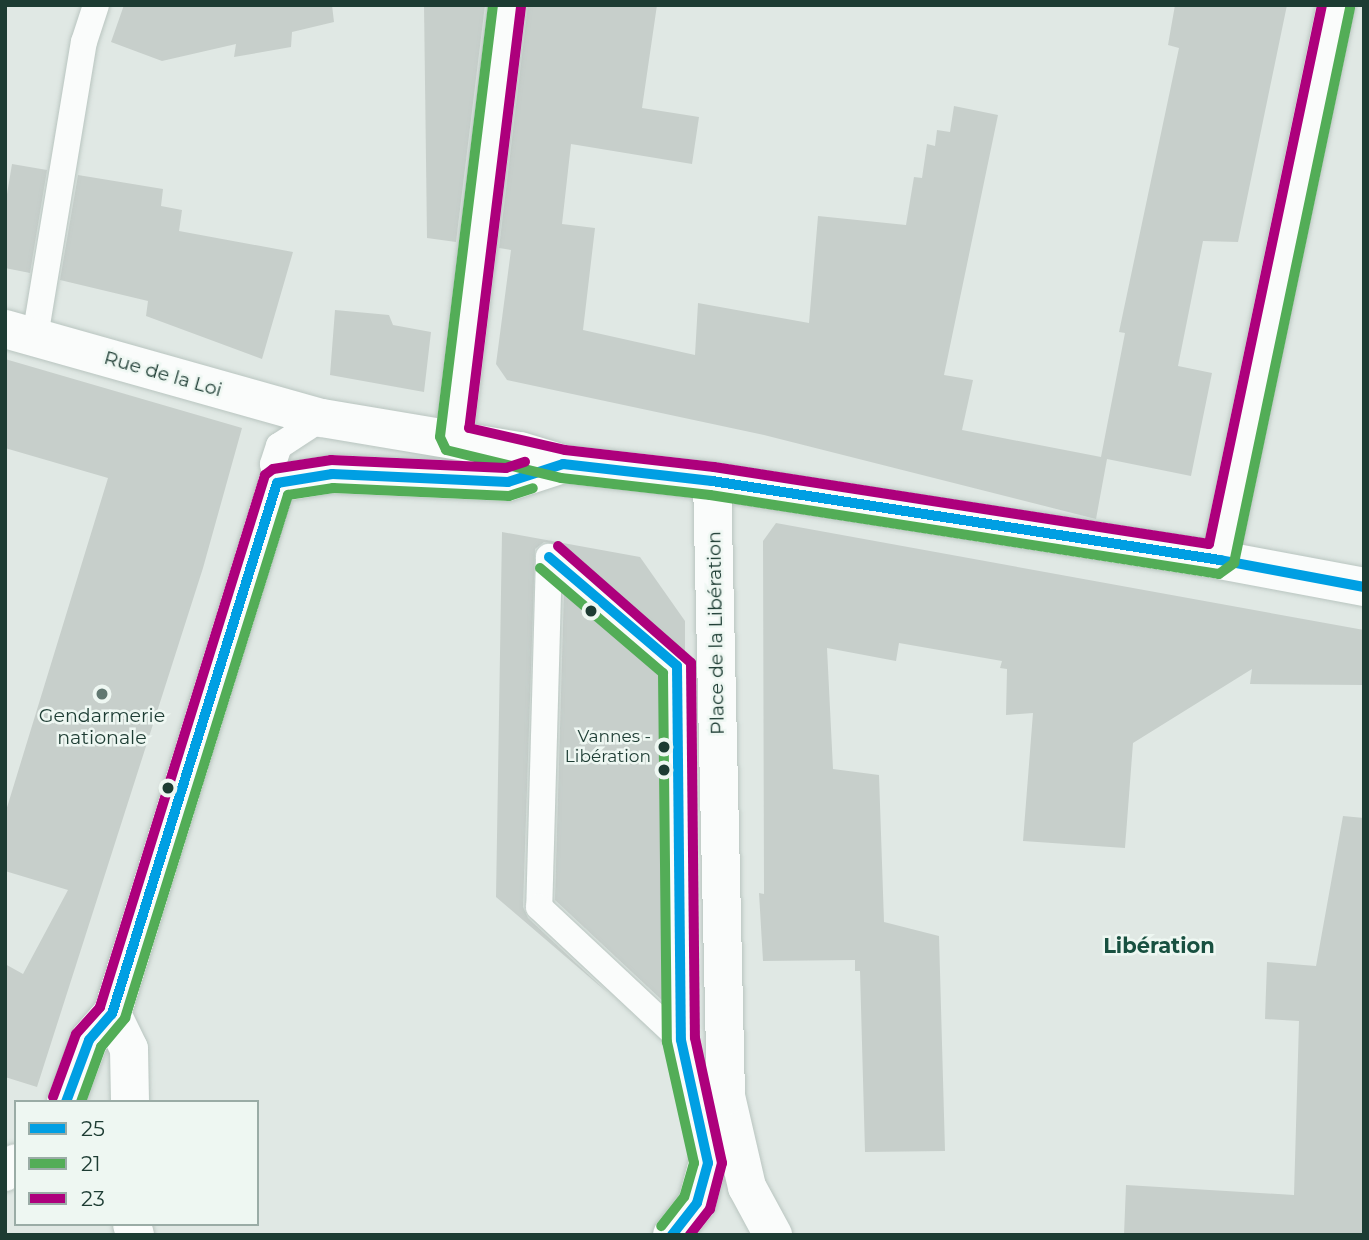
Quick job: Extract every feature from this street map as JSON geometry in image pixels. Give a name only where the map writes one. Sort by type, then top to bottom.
[{"type":"main road","points":[[454,439],[507,5]]},
{"type":"main road","points":[[1220,560],[1336,5]]},
{"type":"main road","name":"Rue de la Loi","points":[[20,333],[322,418]]},
{"type":"main road","points":[[322,418],[454,439],[562,464],[712,481],[1220,560],[1364,587]]},
{"type":"main road","points":[[67,1100],[89,1040],[112,1014],[277,483],[332,474],[508,482],[562,464]]},
{"type":"main road","name":"Place de la Libération","points":[[712,481],[726,1096],[747,1187],[773,1235]]},
{"type":"main road","points":[[112,1014],[129,1049],[130,1100]]},
{"type":"main road","name":"Place de la Libération","points":[[672,1235],[697,1203],[726,1096]]},
{"type":"lane","points":[[20,333],[84,42],[96,5]]},
{"type":"lane","points":[[277,483],[273,464],[279,446],[322,418]]},
{"type":"lane","points":[[681,1040],[539,906],[549,557],[677,666],[681,1040],[708,1163]]},
{"type":"building","points":[[124,5],[332,5],[334,22],[292,32],[291,47],[234,57],[236,44],[162,61],[111,42]]},
{"type":"building","points":[[424,5],[485,5],[456,242],[427,238]]},
{"type":"building","points":[[528,5],[657,5],[642,108],[699,117],[692,164],[571,144],[562,224],[595,228],[583,330],[695,355],[698,303],[809,323],[818,216],[906,225],[914,177],[922,178],[927,144],[935,146],[937,130],[950,132],[954,106],[998,115],[944,375],[973,380],[962,430],[1101,457],[1125,333],[1119,332],[1179,48],[1168,45],[1175,5],[1287,5],[1238,242],[1203,241],[1178,366],[1212,373],[1191,476],[1107,459],[1096,519],[764,435],[507,380],[496,364],[511,250],[499,248]]},
{"type":"building","points":[[12,164],[47,170],[30,273],[5,268],[5,206]]},
{"type":"building","points":[[78,175],[163,189],[161,206],[182,210],[179,231],[293,252],[262,359],[146,316],[148,301],[60,280]]},
{"type":"building","points":[[335,310],[389,315],[393,325],[431,332],[424,392],[330,375]]},
{"type":"building","points":[[5,359],[242,428],[203,568],[37,1087],[5,1077],[5,964],[23,974],[68,890],[5,871],[5,814],[108,478],[5,448]]},
{"type":"building","points":[[776,523],[1364,630],[1364,685],[1250,684],[1252,669],[1133,743],[1125,848],[1023,841],[1033,713],[1006,715],[1007,669],[1000,668],[1002,661],[899,643],[896,661],[827,648],[833,769],[879,775],[884,922],[939,936],[945,1151],[865,1152],[860,971],[855,971],[855,960],[763,961],[759,893],[764,894],[763,541]]},
{"type":"building","points":[[502,532],[640,557],[685,621],[685,652],[558,544],[544,542],[535,549],[523,907],[528,918],[608,993],[496,897]]},
{"type":"building","points":[[564,590],[661,673],[665,1003],[555,900]]},
{"type":"building","points":[[1343,816],[1364,818],[1364,1235],[1124,1235],[1126,1185],[1294,1195],[1299,1021],[1265,1019],[1267,962],[1316,966]]},
{"type":"transit line","name":"21","points":[[493,5],[440,437],[446,450],[561,478],[710,495],[1219,574],[1234,563],[1350,8]]},
{"type":"transit line","name":"23","points":[[521,7],[469,428],[565,450],[714,467],[1209,544],[1322,5]]},
{"type":"transit line","name":"23","points":[[53,1097],[76,1034],[100,1007],[265,475],[273,469],[331,460],[506,468],[525,462]]},
{"type":"transit line","name":"25","points":[[277,483],[332,474],[508,482],[563,464],[712,481],[1220,560],[1364,587]]},
{"type":"transit line","name":"25","points":[[67,1100],[89,1040],[112,1014],[277,483]]},
{"type":"transit line","name":"21","points":[[82,1100],[101,1047],[125,1018],[288,495],[333,488],[509,496],[533,488]]},
{"type":"transit line","name":"23","points":[[558,546],[691,663],[695,1038],[722,1163],[710,1209],[690,1235]]},
{"type":"transit line","name":"25","points":[[549,557],[677,666],[681,1040],[708,1163],[697,1203],[672,1235]]},
{"type":"transit line","name":"21","points":[[540,568],[663,673],[667,1042],[694,1163],[684,1197],[661,1226]]},
{"type":"place","name":"Gendarmerie nationale","points":[[102,694]]},
{"type":"place","name":"Vannes - Libération","points":[[664,747]]},
{"type":"district","name":"Libération","points":[[1159,946]]}]
